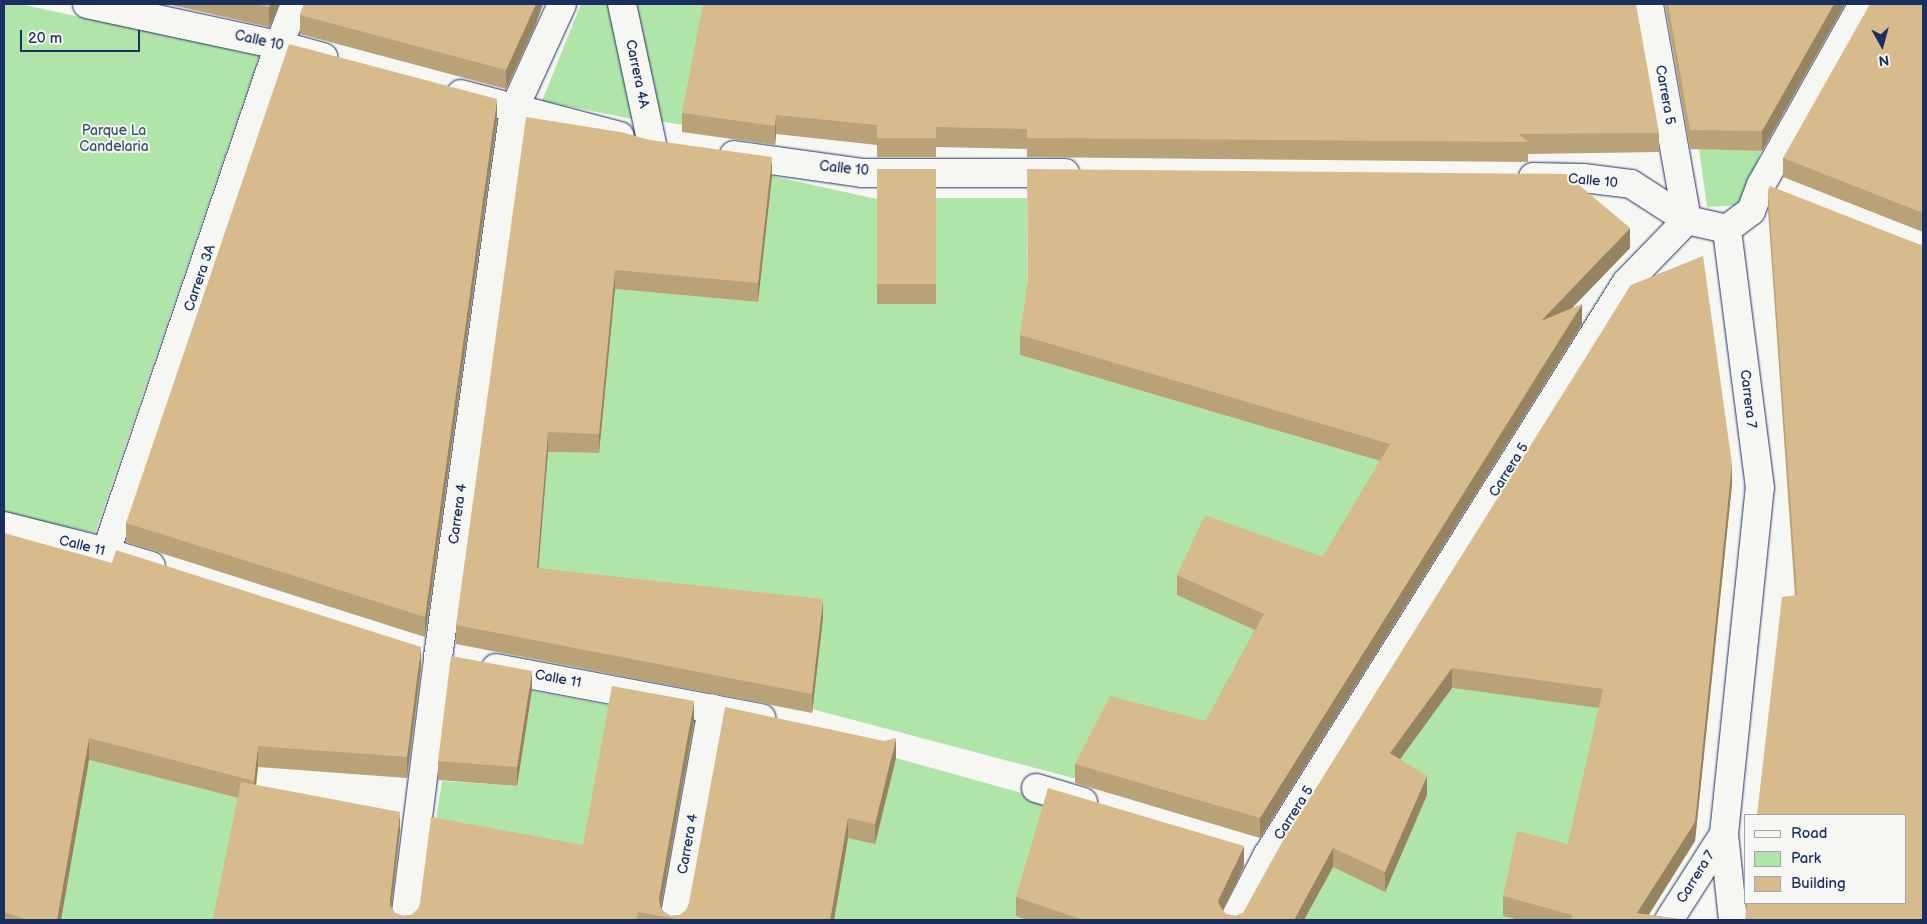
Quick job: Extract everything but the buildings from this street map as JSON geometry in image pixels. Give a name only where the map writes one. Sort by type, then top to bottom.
[{"type":"street","name":"Calle 10","points":[[87,4],[279,45],[345,62]]},
{"type":"street","name":"Carrera 3A","points":[[106,552],[279,45],[296,4]]},
{"type":"street","points":[[514,109],[562,4]]},
{"type":"street","name":"Carrera 4A","points":[[622,4],[652,144]]},
{"type":"street","name":"Carrera 5","points":[[1234,920],[1267,856],[1626,283],[1687,220],[1649,4]]},
{"type":"street","points":[[1727,230],[1751,210],[1761,185],[1863,4]]},
{"type":"street","points":[[439,88],[652,144],[681,148]]},
{"type":"street","name":"Carrera 4","points":[[405,920],[438,657],[514,109]]},
{"type":"street","name":"Calle 10","points":[[710,152],[862,173],[1091,173]]},
{"type":"street","name":"Calle 10","points":[[1504,177],[1583,178],[1631,184],[1687,220],[1727,230]]},
{"type":"street","points":[[1761,185],[1788,196]]},
{"type":"street","name":"Carrera 7","points":[[1727,230],[1760,488],[1724,834],[1733,920]]},
{"type":"street","name":"Calle 11","points":[[4,526],[106,552],[172,573]]},
{"type":"street","name":"Calle 11","points":[[409,648],[438,657],[790,724]]},
{"type":"street","name":"Carrera 4","points":[[674,920],[712,708]]},
{"type":"street","points":[[1036,788],[1110,810]]},
{"type":"street","name":"Carrera 7","points":[[1669,920],[1724,834]]},
{"type":"street","points":[[1239,848],[1267,856]]},
{"type":"green space","name":"Parque La Candelaria","points":[[4,4],[20,4],[259,56],[95,533],[4,514]]},
{"type":"green space","points":[[581,4],[609,4],[632,119],[542,101]]},
{"type":"green space","points":[[637,4],[707,4],[684,125],[658,121]]},
{"type":"green space","points":[[1699,149],[1761,151],[1743,205],[1707,207]]},
{"type":"green space","points":[[772,176],[877,199],[878,304],[936,198],[1027,198],[1028,299],[1020,355],[1390,464],[1323,577],[1264,634],[1206,741],[1077,779],[812,709],[822,618],[537,587],[548,452],[599,453],[615,289],[758,302]]},
{"type":"green space","points":[[1452,688],[1603,708],[1568,863],[1503,916],[1519,920],[1304,920],[1333,867],[1390,773]]},
{"type":"green space","points":[[532,691],[612,706],[583,865],[433,837],[442,781],[517,786]]},
{"type":"green space","points":[[896,758],[1050,801],[1016,916],[1027,920],[834,920],[839,886],[767,829]]},
{"type":"green space","points":[[89,760],[241,799],[217,920],[61,920]]}]
